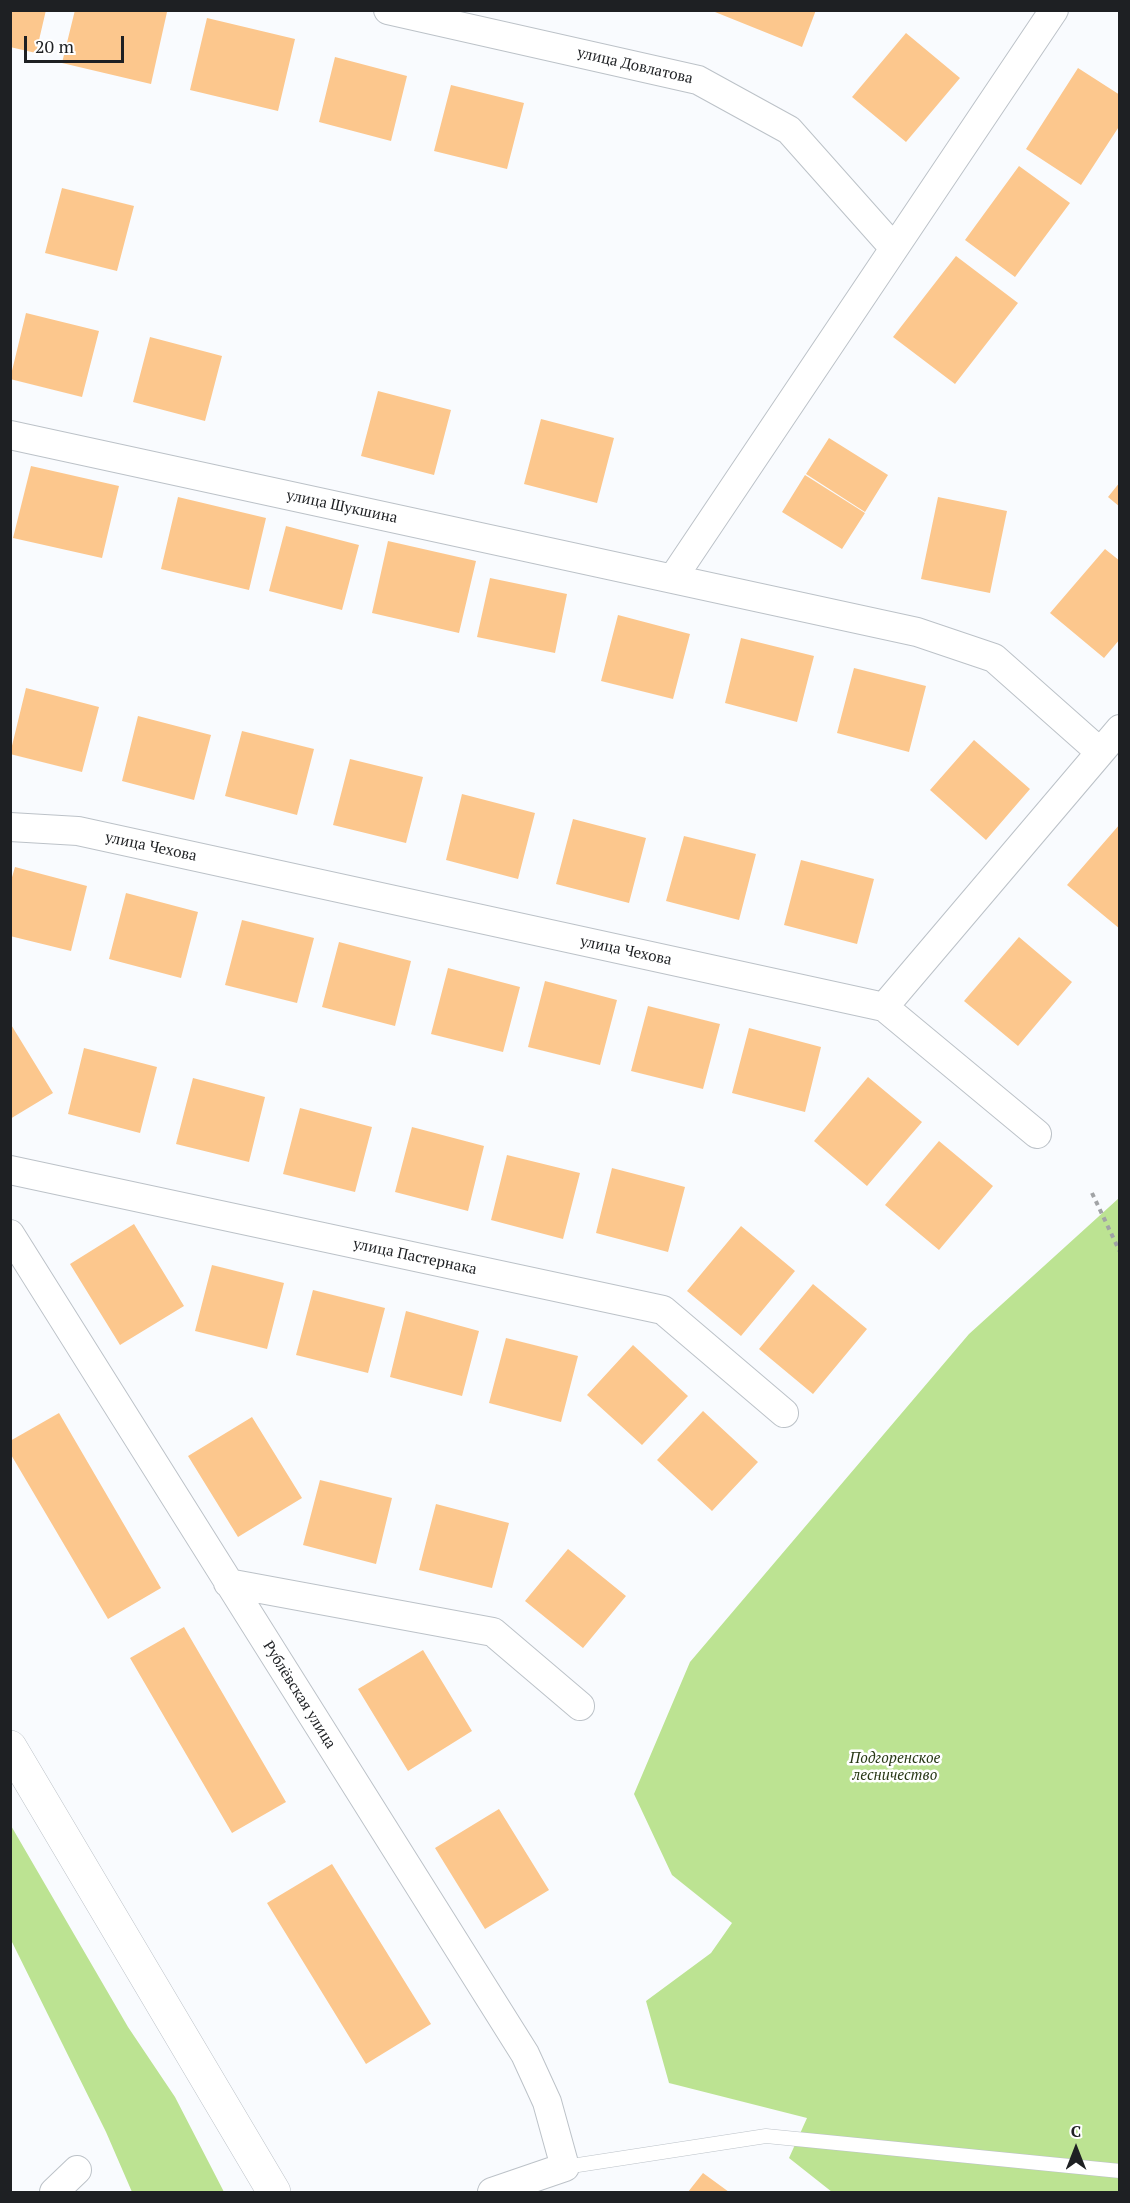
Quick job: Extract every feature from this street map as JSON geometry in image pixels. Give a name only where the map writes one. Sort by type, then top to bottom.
[{"type":"main road","points":[[10,1747],[274,2193]]},
{"type":"street","name":"улица Довлатова","points":[[388,10],[698,80],[789,130],[893,247]]},
{"type":"street","points":[[673,578],[1054,10]]},
{"type":"street","name":"улица Шукшина","points":[[10,435],[917,632],[994,658],[1100,752]]},
{"type":"street","points":[[1037,1134],[884,1007],[1119,729]]},
{"type":"street","name":"улица Чехова","points":[[10,827],[78,831],[884,1007]]},
{"type":"street","name":"улица Пастернака","points":[[10,1170],[663,1310],[784,1413]]},
{"type":"street","name":"Рублёвская улица","points":[[10,1234],[525,2054],[547,2102],[565,2167]]},
{"type":"street","points":[[228,1583],[493,1632],[580,1706]]},
{"type":"street","points":[[504,2190],[565,2167]]},
{"type":"street","points":[[54,2193],[77,2170]]},
{"type":"lane","points":[[565,2167],[766,2136],[1119,2171]]},
{"type":"path","points":[[1092,1193],[1119,1252]]},
{"type":"green space","name":"Подгоренское лесничество","points":[[1119,1198],[1119,2192],[832,2192],[789,2158],[807,2118],[669,2083],[646,2001],[711,1953],[732,1923],[672,1875],[634,1794],[690,1662],[969,1334]]},
{"type":"green space","points":[[10,1824],[128,2027],[175,2097],[224,2192],[132,2192],[106,2132],[11,1940]]},
{"type":"building","points":[[10,10],[46,10],[36,53],[10,47]]},
{"type":"building","points":[[75,10],[167,12],[151,84],[62,63]]},
{"type":"building","points":[[710,10],[816,10],[802,47]]},
{"type":"building","points":[[207,18],[295,39],[278,111],[190,90]]},
{"type":"building","points":[[906,33],[960,78],[906,142],[852,97]]},
{"type":"building","points":[[335,57],[407,76],[391,141],[319,122]]},
{"type":"building","points":[[1078,68],[1120,95],[1120,125],[1081,185],[1026,149]]},
{"type":"building","points":[[451,85],[524,103],[507,169],[434,151]]},
{"type":"building","points":[[1019,166],[1070,203],[1015,277],[965,240]]},
{"type":"building","points":[[62,188],[134,206],[117,271],[45,253]]},
{"type":"building","points":[[956,256],[1018,303],[955,384],[893,337]]},
{"type":"building","points":[[26,313],[99,331],[82,397],[10,379]]},
{"type":"building","points":[[150,337],[222,356],[205,421],[133,402]]},
{"type":"building","points":[[378,391],[451,410],[434,475],[361,456]]},
{"type":"building","points":[[541,419],[614,438],[597,503],[524,484]]},
{"type":"building","points":[[829,438],[888,475],[865,512],[806,474]]},
{"type":"building","points":[[31,466],[119,486],[102,558],[13,538]]},
{"type":"building","points":[[805,475],[865,513],[842,549],[782,512]]},
{"type":"building","points":[[1120,482],[1120,507],[1108,497]]},
{"type":"building","points":[[178,497],[266,518],[249,590],[161,569]]},
{"type":"building","points":[[938,497],[1007,511],[990,593],[921,579]]},
{"type":"building","points":[[286,526],[359,545],[342,610],[269,591]]},
{"type":"building","points":[[388,541],[476,561],[459,633],[372,613]]},
{"type":"building","points":[[1105,549],[1120,561],[1120,639],[1104,658],[1050,613]]},
{"type":"building","points":[[490,578],[567,594],[555,653],[477,637]]},
{"type":"building","points":[[618,615],[690,634],[673,699],[601,681]]},
{"type":"building","points":[[741,638],[814,656],[797,722],[725,703]]},
{"type":"building","points":[[854,668],[926,686],[909,752],[837,733]]},
{"type":"building","points":[[26,688],[99,707],[82,772],[10,754]]},
{"type":"building","points":[[138,716],[211,735],[194,800],[122,781]]},
{"type":"building","points":[[242,731],[314,749],[297,815],[225,796]]},
{"type":"building","points":[[974,740],[1030,789],[986,840],[930,790]]},
{"type":"building","points":[[350,759],[423,777],[406,843],[333,825]]},
{"type":"building","points":[[462,794],[535,813],[518,879],[446,860]]},
{"type":"building","points":[[573,819],[646,838],[629,903],[556,884]]},
{"type":"building","points":[[1120,824],[1120,929],[1067,885]]},
{"type":"building","points":[[684,836],[756,854],[739,920],[666,901]]},
{"type":"building","points":[[801,860],[874,879],[857,944],[784,925]]},
{"type":"building","points":[[15,867],[87,886],[71,951],[10,936],[10,884]]},
{"type":"building","points":[[126,893],[198,912],[181,978],[109,959]]},
{"type":"building","points":[[242,920],[314,938],[297,1003],[225,985]]},
{"type":"building","points":[[1019,937],[1072,982],[1018,1046],[964,1001]]},
{"type":"building","points":[[339,942],[411,961],[395,1026],[322,1007]]},
{"type":"building","points":[[448,968],[520,987],[503,1052],[431,1034]]},
{"type":"building","points":[[545,981],[617,1000],[600,1065],[528,1047]]},
{"type":"building","points":[[648,1006],[720,1024],[703,1089],[631,1071]]},
{"type":"building","points":[[10,1023],[53,1093],[10,1119]]},
{"type":"building","points":[[749,1028],[821,1047],[805,1112],[732,1093]]},
{"type":"building","points":[[84,1048],[157,1067],[140,1133],[68,1114]]},
{"type":"building","points":[[868,1077],[922,1122],[867,1186],[814,1141]]},
{"type":"building","points":[[193,1078],[265,1097],[249,1162],[176,1144]]},
{"type":"building","points":[[300,1108],[372,1127],[355,1192],[283,1174]]},
{"type":"building","points":[[412,1127],[484,1146],[468,1211],[395,1192]]},
{"type":"building","points":[[939,1141],[993,1186],[939,1250],[885,1205]]},
{"type":"building","points":[[507,1155],[580,1173],[563,1239],[491,1220]]},
{"type":"building","points":[[612,1168],[685,1187],[668,1252],[596,1233]]},
{"type":"building","points":[[134,1224],[184,1306],[120,1345],[70,1264]]},
{"type":"building","points":[[741,1226],[795,1271],[741,1336],[687,1291]]},
{"type":"building","points":[[212,1265],[284,1283],[267,1349],[195,1331]]},
{"type":"building","points":[[813,1284],[867,1329],[813,1394],[759,1349]]},
{"type":"building","points":[[313,1290],[385,1308],[368,1373],[296,1355]]},
{"type":"building","points":[[406,1311],[479,1331],[462,1396],[390,1377]]},
{"type":"building","points":[[506,1338],[578,1356],[561,1422],[489,1403]]},
{"type":"building","points":[[633,1345],[688,1396],[642,1445],[587,1395]]},
{"type":"building","points":[[703,1411],[758,1462],[712,1511],[657,1460]]},
{"type":"building","points":[[59,1413],[161,1588],[108,1619],[10,1453],[10,1441]]},
{"type":"building","points":[[252,1417],[302,1498],[238,1537],[188,1456]]},
{"type":"building","points":[[320,1480],[392,1498],[376,1564],[303,1545]]},
{"type":"building","points":[[436,1504],[509,1523],[492,1588],[419,1570]]},
{"type":"building","points":[[568,1549],[626,1596],[583,1648],[525,1601]]},
{"type":"building","points":[[184,1627],[286,1802],[232,1833],[130,1658]]},
{"type":"building","points":[[423,1650],[472,1731],[408,1771],[358,1689]]},
{"type":"building","points":[[499,1809],[549,1890],[485,1929],[435,1848]]},
{"type":"building","points":[[332,1864],[431,2024],[366,2064],[267,1903]]},
{"type":"building","points":[[703,2173],[729,2192],[688,2192]]}]
